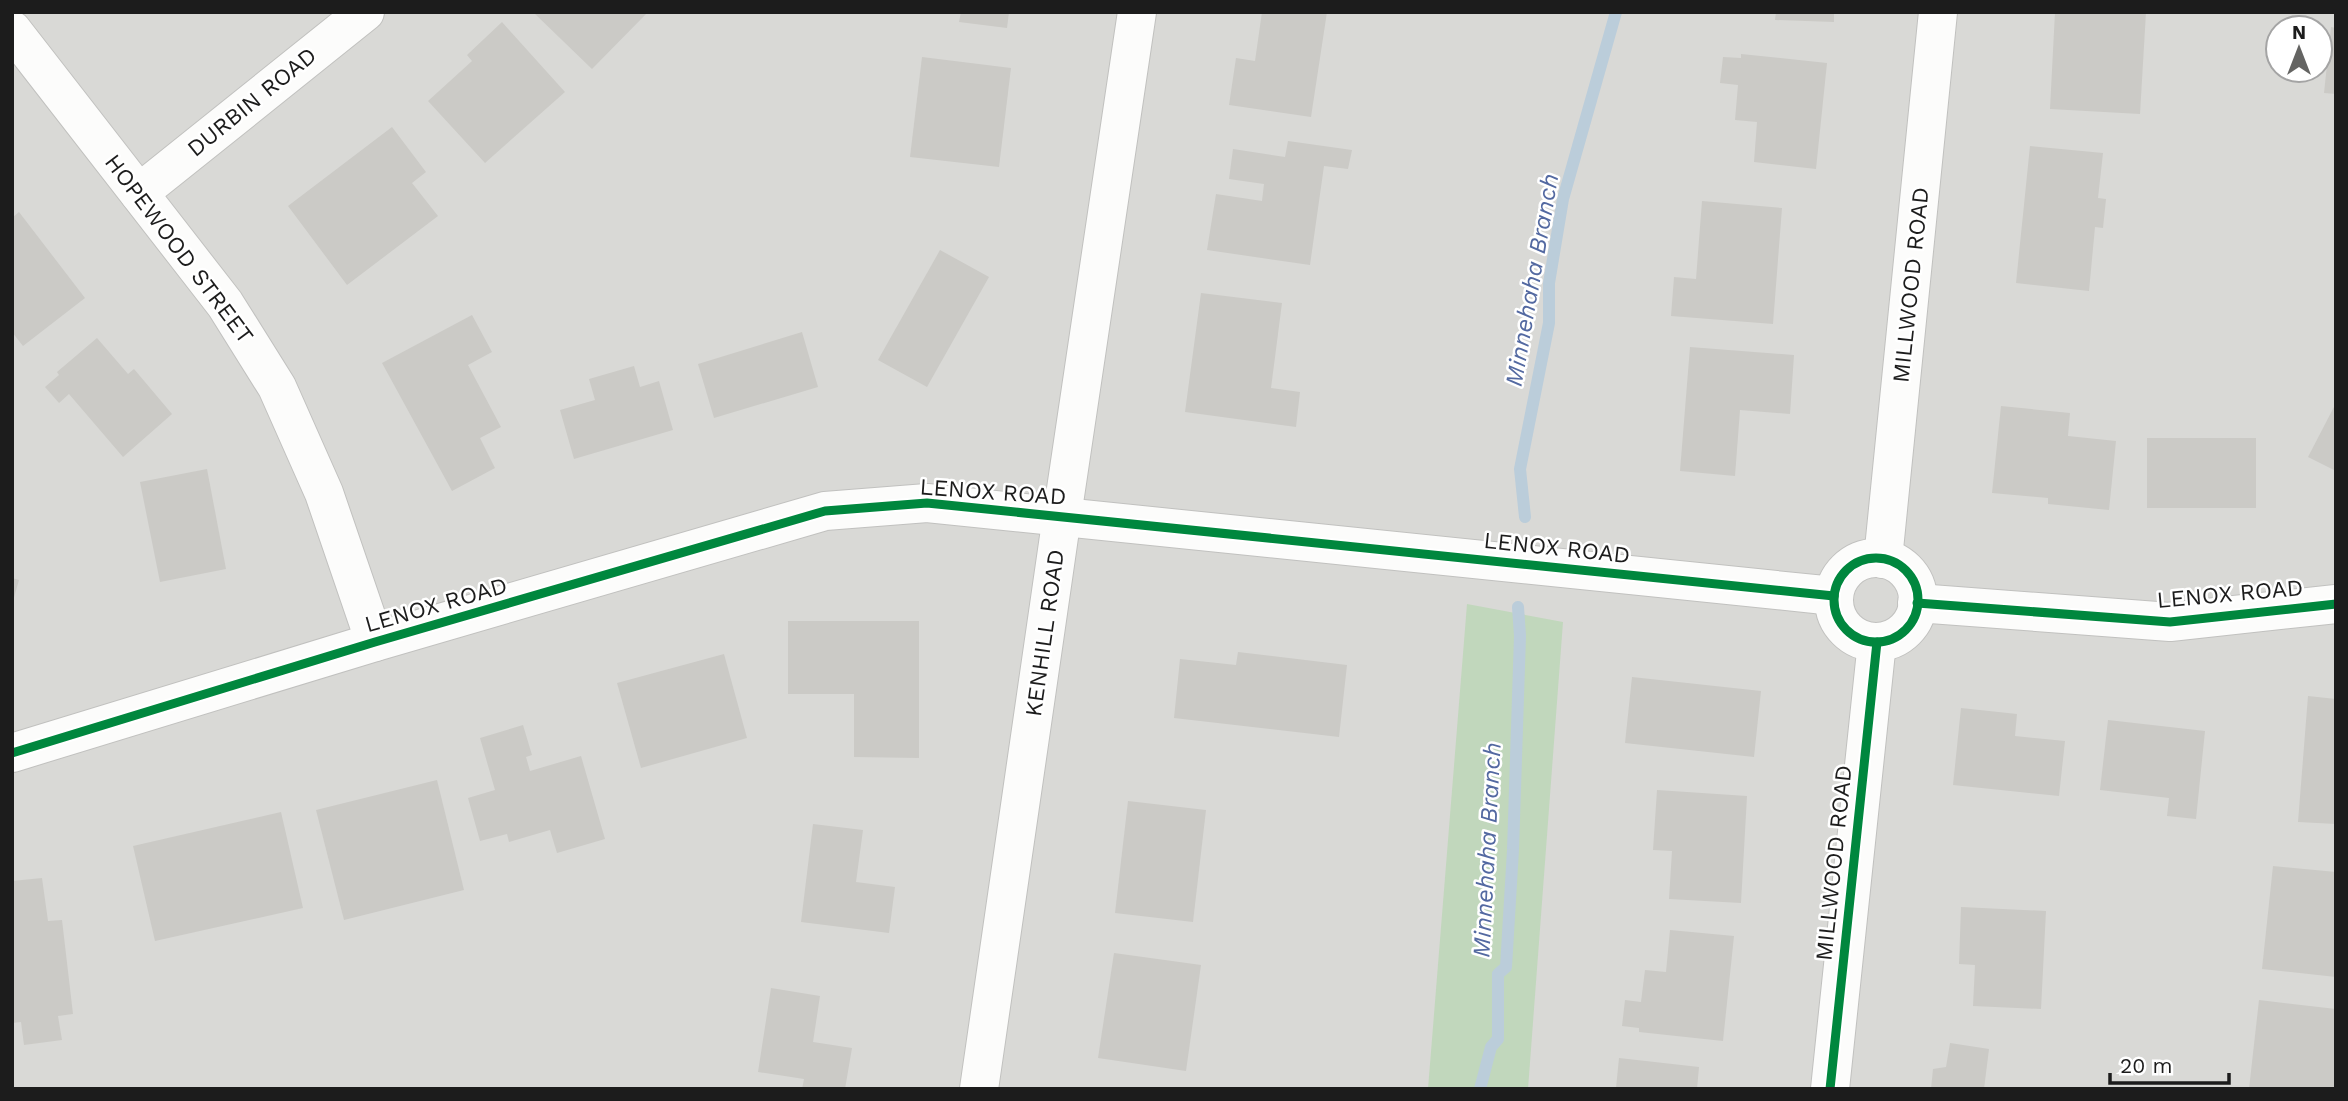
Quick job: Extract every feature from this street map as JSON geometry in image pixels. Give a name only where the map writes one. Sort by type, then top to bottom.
[{"type":"street","name":"DURBIN ROAD","points":[[139,192],[365,12]]},
{"type":"street","name":"KENHILL ROAD","points":[[979,1089],[1137,12]]},
{"type":"street","name":"MILLWOOD ROAD","points":[[1883,559],[1938,12]]},
{"type":"street","name":"HOPEWOOD STREET","points":[[12,30],[225,304],[277,387],[324,493],[375,642]]},
{"type":"street","name":"LENOX ROAD","points":[[12,753],[375,642],[825,511],[927,503],[1834,596]]},
{"type":"street","points":[[1869,559],[1883,559],[1895,563],[1912,579],[1917,591],[1917,603],[1909,626],[1900,634],[1877,642],[1850,634],[1840,623],[1834,596],[1837,583],[1850,567],[1869,559]]},
{"type":"street","name":"LENOX ROAD","points":[[1917,603],[2170,622],[2336,604]]},
{"type":"street","name":"MILLWOOD ROAD","points":[[1830,1089],[1877,642]]},
{"type":"shaded area","points":[[12,12],[2336,12],[2336,1089],[12,1089]]},
{"type":"green space","points":[[1467,604],[1563,622],[1528,1089],[1428,1089]]},
{"type":"building","points":[[533,12],[648,12],[592,69]]},
{"type":"building","points":[[961,12],[1009,12],[1007,28],[959,22]]},
{"type":"building","points":[[1262,12],[1327,12],[1311,117],[1229,105],[1236,58],[1255,61]]},
{"type":"building","points":[[1776,12],[1834,12],[1834,22],[1775,20]]},
{"type":"building","points":[[2055,12],[2146,12],[2140,114],[2050,109]]},
{"type":"building","points":[[502,22],[565,92],[485,163],[428,101],[472,61],[467,55]]},
{"type":"building","points":[[2334,28],[2336,94],[2324,93],[2325,84],[2334,84]]},
{"type":"building","points":[[1741,54],[1827,63],[1816,169],[1754,162],[1757,122],[1735,120],[1738,85],[1720,83],[1723,57],[1741,58]]},
{"type":"building","points":[[922,57],[1011,68],[999,167],[910,157]]},
{"type":"building","points":[[392,127],[426,172],[412,183],[438,216],[347,285],[288,206]]},
{"type":"building","points":[[1288,141],[1352,150],[1348,169],[1324,166],[1310,265],[1207,250],[1216,194],[1262,201],[1264,184],[1229,179],[1233,149],[1285,157]]},
{"type":"building","points":[[2030,146],[2103,153],[2098,198],[2106,199],[2103,228],[2095,227],[2089,291],[2016,283]]},
{"type":"building","points":[[1702,201],[1782,208],[1773,324],[1671,316],[1674,277],[1696,279]]},
{"type":"building","points":[[19,212],[85,298],[23,346],[12,332],[12,218]]},
{"type":"building","points":[[940,250],[989,277],[927,387],[878,360]]},
{"type":"building","points":[[1201,293],[1282,303],[1271,388],[1300,392],[1296,427],[1185,412]]},
{"type":"building","points":[[472,315],[492,352],[468,365],[501,427],[480,438],[495,468],[452,491],[382,363]]},
{"type":"building","points":[[802,332],[818,387],[714,418],[698,364]]},
{"type":"building","points":[[97,338],[128,374],[134,369],[172,414],[123,457],[69,394],[59,403],[45,387],[59,375],[57,372]]},
{"type":"building","points":[[1690,347],[1794,355],[1790,414],[1740,410],[1735,476],[1680,471]]},
{"type":"building","points":[[634,366],[640,387],[659,381],[673,430],[574,459],[560,410],[595,400],[589,379]]},
{"type":"building","points":[[2336,403],[2336,471],[2308,457]]},
{"type":"building","points":[[2001,406],[2070,413],[2068,436],[2116,441],[2109,510],[2048,504],[2048,498],[1992,493]]},
{"type":"building","points":[[2147,438],[2256,438],[2256,508],[2147,508]]},
{"type":"building","points":[[207,469],[226,569],[160,582],[140,482]]},
{"type":"building","points":[[12,578],[19,580],[13,601],[12,601]]},
{"type":"building","points":[[788,621],[919,621],[919,758],[854,757],[854,694],[788,694]]},
{"type":"building","points":[[1238,652],[1347,665],[1339,737],[1174,718],[1180,659],[1236,665]]},
{"type":"building","points":[[724,654],[747,738],[641,768],[617,683]]},
{"type":"building","points":[[1632,677],[1761,691],[1754,757],[1625,743]]},
{"type":"building","points":[[2308,696],[2336,699],[2336,824],[2298,822]]},
{"type":"building","points":[[1961,708],[2017,714],[2015,736],[2065,741],[2059,796],[1953,785]]},
{"type":"building","points":[[2108,720],[2205,731],[2196,819],[2167,816],[2169,798],[2100,790]]},
{"type":"building","points":[[523,725],[532,755],[526,757],[530,771],[581,756],[605,839],[557,853],[550,830],[509,842],[507,834],[480,841],[468,798],[495,790],[480,738]]},
{"type":"building","points":[[437,780],[464,890],[344,920],[316,810]]},
{"type":"building","points":[[1657,790],[1747,796],[1741,903],[1669,899],[1672,851],[1653,850]]},
{"type":"building","points":[[1128,801],[1206,810],[1193,922],[1115,913]]},
{"type":"building","points":[[281,812],[303,908],[155,941],[133,846]]},
{"type":"building","points":[[813,824],[863,830],[856,882],[895,887],[889,933],[801,922]]},
{"type":"building","points":[[2273,866],[2336,872],[2336,977],[2262,969]]},
{"type":"building","points":[[42,878],[48,921],[62,920],[73,1014],[58,1016],[62,1040],[24,1045],[21,1022],[12,1023],[12,881]]},
{"type":"building","points":[[1961,907],[2046,911],[2041,1009],[1973,1006],[1975,965],[1959,964]]},
{"type":"building","points":[[1670,930],[1734,936],[1723,1041],[1639,1032],[1639,1028],[1622,1026],[1625,1000],[1641,1002],[1645,970],[1666,972]]},
{"type":"building","points":[[1114,953],[1201,965],[1186,1071],[1098,1058]]},
{"type":"building","points":[[771,988],[820,996],[813,1042],[852,1048],[845,1089],[802,1089],[804,1079],[758,1072]]},
{"type":"building","points":[[2259,1000],[2336,1009],[2335,1089],[2249,1089]]},
{"type":"building","points":[[1950,1043],[1989,1049],[1984,1089],[1931,1089],[1933,1069],[1946,1067]]},
{"type":"building","points":[[1619,1058],[1699,1067],[1697,1089],[1616,1088]]},
{"type":"waterway","name":"Minnehaha Branch","points":[[1525,517],[1520,469],[1549,323],[1549,283],[1563,199],[1616,12]]},
{"type":"waterway","name":"Minnehaha Branch","points":[[1480,1089],[1491,1047],[1498,1039],[1498,974],[1506,967],[1513,850],[1520,636],[1518,607]]},
{"type":"cycle path","points":[[12,753],[375,642],[825,511],[927,503],[1834,596]]},
{"type":"cycle path","points":[[1876,558],[1899,565],[1911,577],[1918,600],[1911,623],[1899,635],[1876,642],[1853,635],[1841,623],[1834,600],[1841,577],[1853,565],[1876,558]]},
{"type":"cycle path","points":[[1917,603],[2170,622],[2336,604]]},
{"type":"cycle path","points":[[1830,1089],[1877,642]]}]
